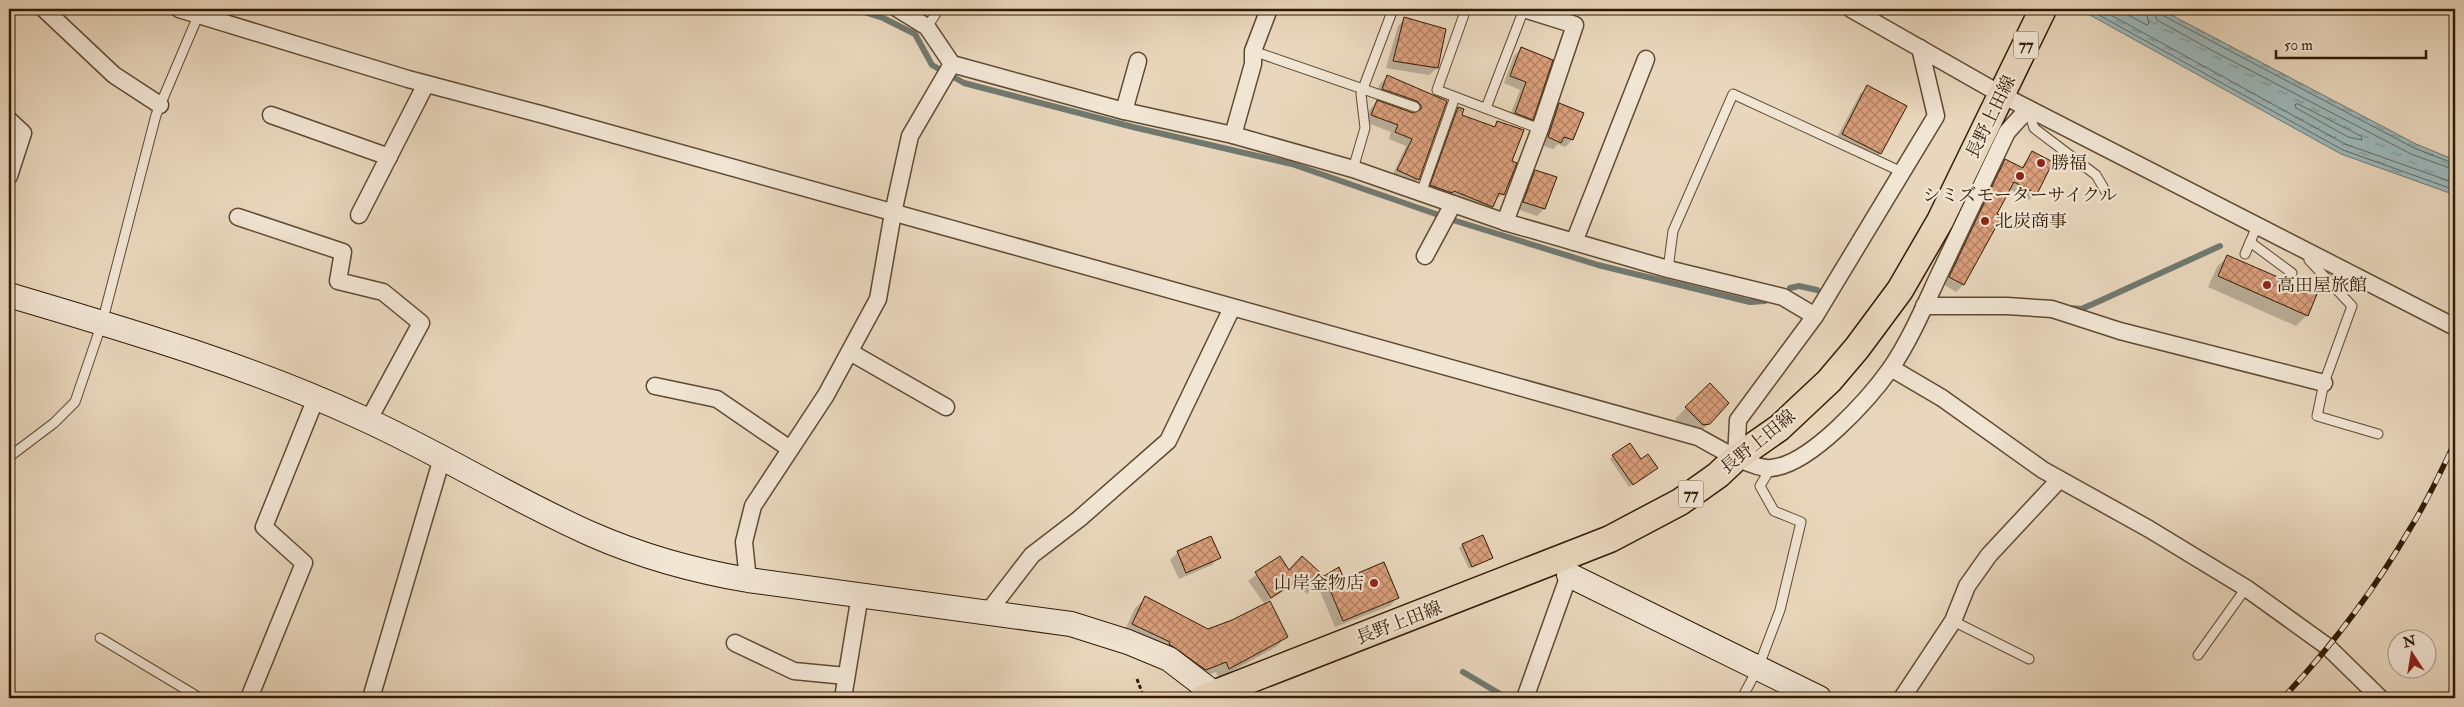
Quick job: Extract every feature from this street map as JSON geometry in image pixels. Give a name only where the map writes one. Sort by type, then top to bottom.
[{"type":"main road","name":"長野上田線","points":[[1212,697],[1566,567],[1610,539],[1680,502],[1718,475],[1736,458],[1779,428],[1829,381],[1900,290],[1940,221],[2043,9]]},
{"type":"street","points":[[44,9],[114,75],[160,105]]},
{"type":"street","points":[[179,9],[426,84],[1698,437],[1736,458],[1770,469],[1792,463],[1822,443],[1857,408],[1891,368],[1924,306],[2007,132],[2028,108]]},
{"type":"street","points":[[898,9],[927,27],[952,64],[1124,111],[1233,135],[1353,169],[1505,222],[1668,268],[1783,297],[1815,316]]},
{"type":"street","points":[[1233,135],[1253,64],[1253,51],[1269,9]]},
{"type":"street","points":[[1505,222],[1540,129],[1574,25],[1524,9]]},
{"type":"street","points":[[1850,9],[1920,48],[2005,89],[2028,108],[2455,327]]},
{"type":"street","points":[[1736,458],[1738,420],[1815,316],[1936,116],[1920,48]]},
{"type":"street","points":[[1574,242],[1646,59]]},
{"type":"street","points":[[1124,111],[1138,61]]},
{"type":"street","points":[[748,580],[744,542],[753,506],[826,395],[878,299],[893,213],[910,136],[952,64]]},
{"type":"street","points":[[359,215],[426,84]]},
{"type":"street","points":[[271,115],[388,157]]},
{"type":"street","points":[[9,120],[23,133],[9,176]]},
{"type":"street","points":[[1425,256],[1453,204]]},
{"type":"street","points":[[238,217],[343,252],[338,281],[383,292],[421,323],[368,421]]},
{"type":"street","points":[[9,295],[102,323],[269,379],[316,398],[368,421],[592,534],[671,563],[708,573],[748,580],[1071,624],[1128,642],[1169,659],[1212,697]]},
{"type":"street","points":[[1924,306],[2007,306],[2052,310],[2120,331],[2324,383]]},
{"type":"street","points":[[988,612],[1032,555],[1079,519],[1168,441],[1232,308]]},
{"type":"street","points":[[850,352],[946,407]]},
{"type":"street","points":[[1891,368],[1942,398],[2059,480],[2149,529],[2246,588],[2328,647],[2380,698]]},
{"type":"street","points":[[655,386],[717,399],[790,449]]},
{"type":"street","points":[[249,698],[304,563],[264,526],[316,398]]},
{"type":"street","points":[[371,698],[442,458]]},
{"type":"street","points":[[1902,698],[1953,621],[1967,586],[1989,554],[2059,480]]},
{"type":"street","points":[[1525,698],[1566,567],[1819,698]]},
{"type":"street","points":[[843,698],[860,594]]},
{"type":"street","points":[[735,643],[794,671],[846,676]]},
{"type":"lane","points":[[927,27],[939,9]]},
{"type":"lane","points":[[1353,169],[1365,128],[1363,89],[1393,9]]},
{"type":"lane","points":[[1466,9],[1437,90],[1540,129]]},
{"type":"lane","points":[[1486,108],[1524,9]]},
{"type":"lane","points":[[9,457],[54,423],[75,402],[102,323],[160,105],[198,16]]},
{"type":"lane","points":[[1253,51],[1415,107]]},
{"type":"lane","points":[[1668,268],[1673,231],[1733,94],[1902,172]]},
{"type":"lane","points":[[1421,193],[1456,97]]},
{"type":"lane","points":[[2028,108],[2034,128],[2096,175],[2106,192]]},
{"type":"lane","points":[[2245,254],[2257,226]]},
{"type":"lane","points":[[2250,242],[2292,273]]},
{"type":"lane","points":[[2312,254],[2308,260],[2352,306],[2324,383],[2318,416],[2378,434]]},
{"type":"lane","points":[[1742,698],[1758,668],[1780,610],[1801,522],[1774,511],[1760,486],[1770,469]]},
{"type":"lane","points":[[2198,655],[2246,588]]},
{"type":"lane","points":[[1953,621],[2029,659]]},
{"type":"lane","points":[[100,638],[200,698]]},
{"type":"path","points":[[1137,679],[1144,698]]},
{"type":"water","points":[[2079,9],[2160,9],[2416,144],[2455,160],[2455,195],[2341,154]]},
{"type":"building","points":[[1404,17],[1446,29],[1438,68],[1393,61]]},
{"type":"building","points":[[1521,47],[1553,60],[1533,120],[1515,113],[1526,82],[1510,76]]},
{"type":"building","points":[[1387,75],[1447,101],[1419,180],[1397,170],[1412,139],[1395,132],[1398,125],[1371,115],[1377,100],[1413,113],[1421,109],[1421,105],[1417,101],[1382,89]]},
{"type":"building","points":[[1867,85],[1907,106],[1881,154],[1842,134]]},
{"type":"building","points":[[1559,103],[1584,113],[1573,140],[1564,137],[1561,143],[1548,137]]},
{"type":"building","points":[[1458,107],[1464,109],[1462,115],[1495,127],[1497,121],[1524,130],[1512,161],[1517,163],[1504,195],[1499,193],[1493,207],[1454,191],[1452,193],[1430,185]]},
{"type":"building","points":[[2032,151],[2053,162],[2037,194],[2014,182],[1997,214],[2002,216],[1964,285],[1949,277],[2005,159],[2023,168]]},
{"type":"building","points":[[1535,170],[1557,177],[1545,209],[1523,202]]},
{"type":"building","name":"高田屋旅館","points":[[2227,255],[2317,294],[2308,316],[2218,276]]},
{"type":"building","points":[[1710,383],[1729,403],[1710,424],[1703,425],[1685,407]]},
{"type":"building","points":[[1630,443],[1641,459],[1648,454],[1658,468],[1633,485],[1612,455]]},
{"type":"building","points":[[1483,535],[1493,558],[1472,567],[1462,544]]},
{"type":"building","points":[[1211,536],[1221,558],[1186,573],[1177,551]]},
{"type":"building","points":[[1280,556],[1289,570],[1302,556],[1324,576],[1339,567],[1344,579],[1384,562],[1399,598],[1343,621],[1325,578],[1315,588],[1303,577],[1271,598],[1255,572]]},
{"type":"building","points":[[1145,596],[1208,629],[1232,620],[1270,601],[1288,637],[1229,669],[1226,662],[1206,670],[1169,644],[1170,642],[1132,624]]},
{"type":"waterway","points":[[855,9],[883,18],[915,34],[932,65],[964,83],[1133,127],[1292,164],[1456,221],[1598,265],[1750,302],[1765,301]]},
{"type":"waterway","points":[[2070,308],[2081,309],[2220,246]]},
{"type":"waterway","points":[[1790,288],[1799,286],[1817,290]]},
{"type":"waterway","points":[[1463,672],[1507,698]]},
{"type":"railway","points":[[2283,698],[2336,637],[2383,573],[2423,506],[2455,442]]},
{"type":"place","name":"勝福","points":[[2041,163]]},
{"type":"place","name":"シミズモーターサイクル","points":[[2020,176]]},
{"type":"place","name":"北炭商事","points":[[1985,221]]},
{"type":"place","name":"高田屋旅館","points":[[2267,285]]},
{"type":"place","name":"山岸金物店","points":[[1374,583]]}]
